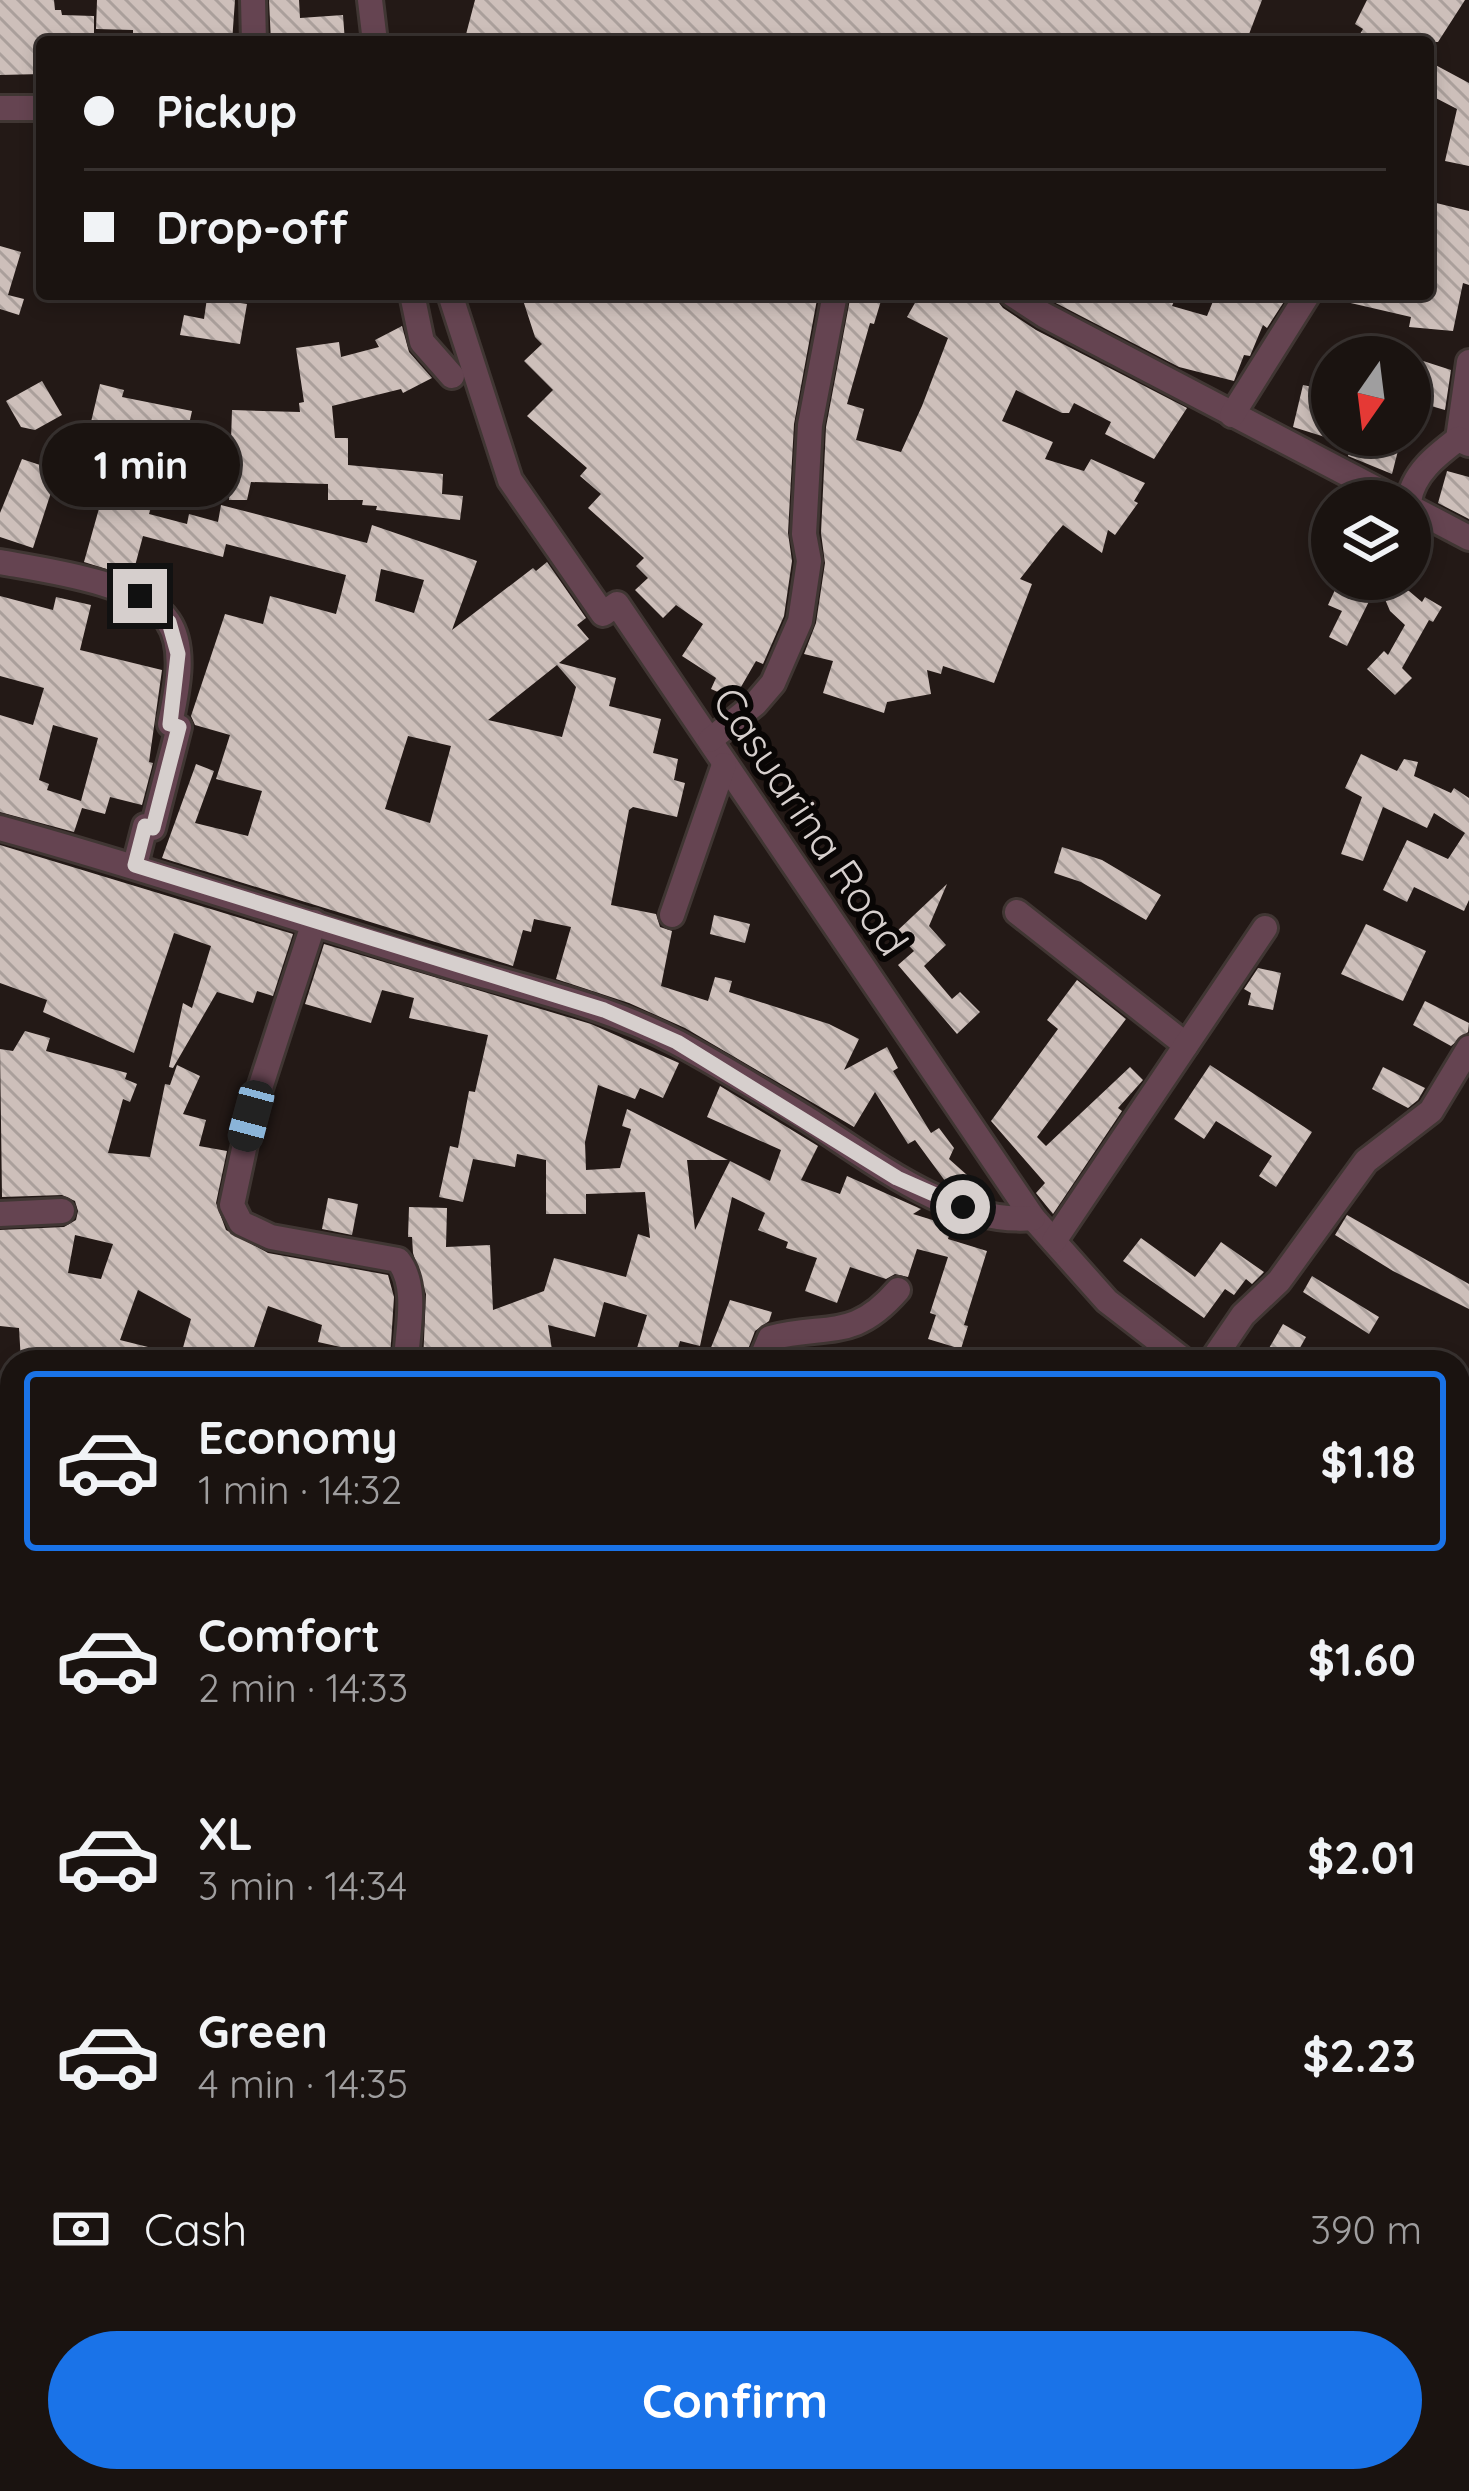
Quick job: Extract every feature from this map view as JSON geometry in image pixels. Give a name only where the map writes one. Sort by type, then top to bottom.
[{"type":"street","points":[[253,0],[254,36]]},
{"type":"street","points":[[370,0],[374,36]]},
{"type":"street","points":[[0,108],[36,108]]},
{"type":"street","points":[[413,300],[422,342],[452,376]]},
{"type":"street","name":"Casuarina Road","points":[[452,300],[510,480],[603,614],[617,604],[1033,1218],[1107,1300],[1171,1350]]},
{"type":"street","points":[[710,740],[773,683],[800,622],[809,561],[803,534],[810,425],[834,300]]},
{"type":"street","points":[[1023,300],[1358,480]]},
{"type":"street","points":[[1232,415],[1304,300]]},
{"type":"street","points":[[1415,480],[1438,454],[1464,441],[1469,362]]},
{"type":"street","points":[[1431,516],[1469,538]]},
{"type":"street","points":[[0,562],[140,596],[169,622],[178,654],[170,724],[179,727],[153,828],[145,826],[135,865]]},
{"type":"street","points":[[672,914],[724,765]]},
{"type":"street","points":[[0,828],[604,1010],[677,1042],[897,1178],[986,1216],[1033,1218]]},
{"type":"street","points":[[1018,912],[1186,1045]]},
{"type":"street","points":[[314,922],[251,1116],[232,1205],[241,1223],[271,1238],[398,1260],[406,1270],[407,1350]]},
{"type":"street","points":[[1054,1241],[1265,928]]},
{"type":"street","points":[[1219,1350],[1244,1315],[1279,1281],[1366,1161],[1431,1111],[1469,1048]]},
{"type":"street","points":[[0,1214],[62,1211]]},
{"type":"street","points":[[765,1350],[770,1338],[844,1329],[878,1313],[898,1290]]},
{"type":"building","points":[[0,0],[54,0],[55,10],[62,15],[94,16],[94,36],[36,36],[36,74],[0,75]]},
{"type":"building","points":[[97,0],[235,0],[232,36],[133,36],[133,30],[96,29]]},
{"type":"building","points":[[269,0],[299,0],[300,18],[343,15],[345,36],[271,36]]},
{"type":"building","points":[[475,0],[1262,0],[1248,36],[466,36]]},
{"type":"building","points":[[1367,0],[1465,0],[1438,42],[1434,36],[1359,36],[1363,29],[1355,24]]},
{"type":"building","points":[[1434,64],[1469,83],[1469,166],[1445,161],[1457,109],[1434,97]]},
{"type":"building","points":[[1434,202],[1469,211],[1469,285],[1463,283],[1453,331],[1409,327],[1411,317],[1342,301],[1434,300]]},
{"type":"building","points":[[0,246],[21,252],[8,295],[24,299],[19,315],[0,309]]},
{"type":"building","points":[[207,300],[247,304],[240,344],[180,335],[184,315],[204,319]]},
{"type":"building","points":[[523,300],[817,300],[794,424],[788,533],[792,561],[784,616],[763,664],[756,661],[734,699],[711,689],[716,678],[682,656],[703,624],[676,605],[663,618],[635,590],[648,578],[636,566],[644,558],[588,508],[601,494],[580,476],[587,468],[527,416],[553,390],[524,361],[542,344],[535,337]]},
{"type":"building","points":[[850,300],[881,300],[847,404],[864,409],[856,440],[901,452],[922,406],[948,338],[907,317],[917,300],[997,300],[1036,330],[1187,408],[1154,459],[1105,434],[1111,422],[1074,403],[1069,413],[1062,413],[1016,390],[1002,421],[1053,442],[1045,459],[1084,471],[1091,459],[1145,483],[1134,501],[1138,503],[1115,535],[1108,530],[1102,553],[1063,525],[1052,538],[1020,579],[1032,584],[994,683],[943,666],[941,674],[927,670],[931,694],[887,702],[884,713],[823,693],[833,661],[804,654],[816,623],[825,563],[821,533],[826,427]]},
{"type":"building","points":[[1174,300],[1172,306],[1207,316],[1214,300],[1285,300],[1267,328],[1263,325],[1250,356],[1244,355],[1234,381],[1179,367],[1052,301]]},
{"type":"building","points":[[402,326],[409,352],[432,378],[403,393],[401,389],[332,406],[335,438],[348,438],[348,465],[443,474],[442,494],[463,496],[460,520],[376,510],[377,506],[362,505],[363,500],[328,500],[328,484],[251,482],[247,500],[229,500],[232,410],[300,412],[299,403],[304,402],[296,348],[339,342],[341,357],[379,347],[375,340]]},
{"type":"building","points":[[1431,364],[1451,370],[1445,410],[1431,406]]},
{"type":"building","points":[[42,381],[62,415],[35,430],[21,427],[6,401]]},
{"type":"building","points":[[100,384],[124,390],[122,397],[192,411],[181,460],[86,443]]},
{"type":"building","points":[[1303,385],[1311,387],[1311,433],[1293,427]]},
{"type":"building","points":[[1348,456],[1397,456],[1392,474]]},
{"type":"building","points":[[22,459],[58,471],[33,548],[0,537],[0,513]]},
{"type":"building","points":[[1447,471],[1469,477],[1469,519],[1438,503]]},
{"type":"building","points":[[107,480],[155,494],[149,514],[187,524],[189,514],[218,522],[221,505],[367,543],[372,525],[477,561],[452,630],[547,562],[586,618],[577,625],[589,639],[559,663],[616,678],[609,706],[661,719],[653,753],[678,759],[674,780],[685,783],[677,817],[629,810],[611,905],[656,914],[660,927],[672,931],[661,986],[708,1001],[715,977],[732,981],[729,992],[829,1024],[859,1039],[844,1070],[887,1047],[898,1068],[893,1071],[931,1133],[939,1128],[954,1148],[949,1159],[967,1175],[948,1185],[915,1140],[908,1144],[875,1092],[854,1127],[685,1028],[556,979],[571,927],[534,919],[531,932],[523,930],[513,966],[162,858],[196,764],[214,771],[195,823],[248,836],[262,791],[216,779],[230,735],[195,725],[191,716],[225,614],[263,624],[270,596],[336,614],[346,575],[226,544],[223,557],[143,536],[132,577],[84,562]],"holes":[[[381,569],[424,580],[414,613],[375,601]],[[557,665],[576,687],[562,737],[488,720]],[[408,736],[451,746],[430,823],[385,809]]]},
{"type":"building","points":[[0,596],[53,610],[56,597],[91,605],[80,650],[162,670],[149,762],[153,763],[142,805],[110,797],[105,814],[82,808],[74,832],[0,812],[0,715],[33,725],[44,688],[0,676]],"holes":[[[53,725],[98,738],[81,801],[47,790],[49,784],[39,780]]]},
{"type":"building","points":[[1330,600],[1370,600],[1347,646],[1329,637],[1342,611],[1328,605]]},
{"type":"building","points":[[1385,600],[1430,600],[1442,607],[1433,622],[1429,620],[1402,668],[1412,678],[1395,695],[1367,669],[1384,651],[1388,655],[1405,625]]},
{"type":"building","points":[[1361,754],[1397,771],[1404,759],[1418,762],[1414,776],[1451,793],[1454,788],[1469,798],[1469,900],[1464,911],[1414,887],[1407,902],[1383,890],[1407,840],[1448,859],[1465,833],[1434,813],[1427,828],[1383,807],[1363,861],[1341,854],[1362,797],[1345,788]]},
{"type":"building","points":[[0,845],[293,934],[273,996],[257,991],[253,1003],[217,992],[173,1068],[169,1067],[183,1003],[192,1008],[211,946],[174,933],[134,1053],[43,1012],[47,1000],[0,983]]},
{"type":"building","points":[[1062,847],[1102,860],[1161,895],[1146,920],[1081,882],[1054,873]]},
{"type":"building","points":[[947,884],[929,926],[946,945],[924,966],[952,999],[960,992],[980,1012],[957,1034],[898,965],[914,951],[896,932]]},
{"type":"building","points":[[714,915],[750,924],[745,943],[710,934]]},
{"type":"building","points":[[1366,924],[1426,951],[1403,1001],[1341,974]]},
{"type":"building","points":[[324,944],[591,1024],[679,1063],[663,1098],[640,1088],[635,1099],[598,1085],[585,1142],[586,1170],[620,1168],[631,1129],[622,1126],[627,1109],[728,1160],[687,1160],[695,1230],[730,1161],[770,1181],[781,1150],[707,1117],[720,1086],[818,1146],[801,1180],[840,1194],[847,1176],[921,1209],[913,1214],[952,1226],[948,1239],[987,1251],[961,1349],[928,1339],[936,1315],[930,1313],[948,1257],[917,1249],[908,1277],[895,1274],[886,1279],[850,1267],[837,1303],[805,1291],[817,1258],[786,1248],[788,1242],[758,1230],[765,1213],[732,1197],[700,1346],[680,1341],[677,1350],[636,1350],[647,1315],[604,1302],[595,1337],[548,1325],[552,1350],[424,1350],[426,1294],[412,1237],[408,1237],[409,1207],[447,1208],[446,1247],[490,1245],[493,1310],[544,1291],[554,1258],[626,1277],[638,1234],[650,1238],[645,1192],[586,1194],[586,1214],[546,1214],[546,1160],[517,1154],[515,1167],[473,1159],[463,1202],[439,1197],[450,1146],[458,1148],[469,1091],[475,1092],[488,1035],[409,1018],[414,998],[382,990],[371,1023],[305,1004]]},
{"type":"building","points":[[1258,968],[1281,973],[1273,1010],[1248,1005],[1251,993],[1244,989]]},
{"type":"building","points":[[1077,980],[1126,1019],[1037,1137],[1046,1146],[1130,1067],[1143,1080],[1118,1108],[1122,1111],[1053,1214],[1036,1193],[1045,1183],[991,1121],[1058,1029],[1047,1020]]},
{"type":"building","points":[[1425,1001],[1469,1023],[1468,1032],[1451,1046],[1413,1025]]},
{"type":"building","points":[[25,1031],[50,1038],[46,1051],[127,1073],[125,1079],[137,1084],[130,1102],[123,1099],[108,1153],[150,1157],[165,1084],[170,1085],[177,1065],[200,1076],[183,1114],[206,1120],[199,1146],[227,1151],[216,1203],[226,1230],[268,1253],[388,1275],[394,1297],[391,1350],[354,1350],[318,1342],[322,1325],[268,1306],[253,1350],[182,1350],[191,1319],[138,1290],[120,1340],[147,1350],[20,1350],[19,1328],[0,1326],[0,1230],[64,1227],[76,1220],[78,1211],[75,1201],[62,1195],[2,1197],[0,1049],[13,1051]],"holes":[[[75,1235],[113,1244],[101,1279],[68,1273]]]},
{"type":"building","points":[[1210,1065],[1312,1132],[1276,1187],[1259,1176],[1272,1156],[1216,1121],[1204,1139],[1174,1119]]},
{"type":"building","points":[[1383,1067],[1425,1088],[1418,1100],[1408,1108],[1372,1089]]},
{"type":"building","points":[[328,1198],[358,1204],[352,1235],[322,1229]]},
{"type":"building","points":[[1347,1215],[1469,1284],[1469,1309],[1335,1235]]},
{"type":"building","points":[[1141,1238],[1195,1277],[1221,1242],[1264,1272],[1252,1284],[1246,1279],[1234,1295],[1225,1289],[1204,1318],[1123,1261]]},
{"type":"building","points":[[1312,1276],[1379,1317],[1369,1334],[1303,1292]]},
{"type":"building","points":[[730,1300],[772,1312],[769,1321],[755,1331],[748,1350],[710,1350]]},
{"type":"building","points":[[1283,1324],[1306,1337],[1299,1350],[1268,1350]]},
{"type":"route","points":[[140,596],[169,622],[178,654],[170,724],[179,727],[153,828],[145,826],[135,865],[604,1010],[677,1042],[897,1178],[963,1207]]}]
